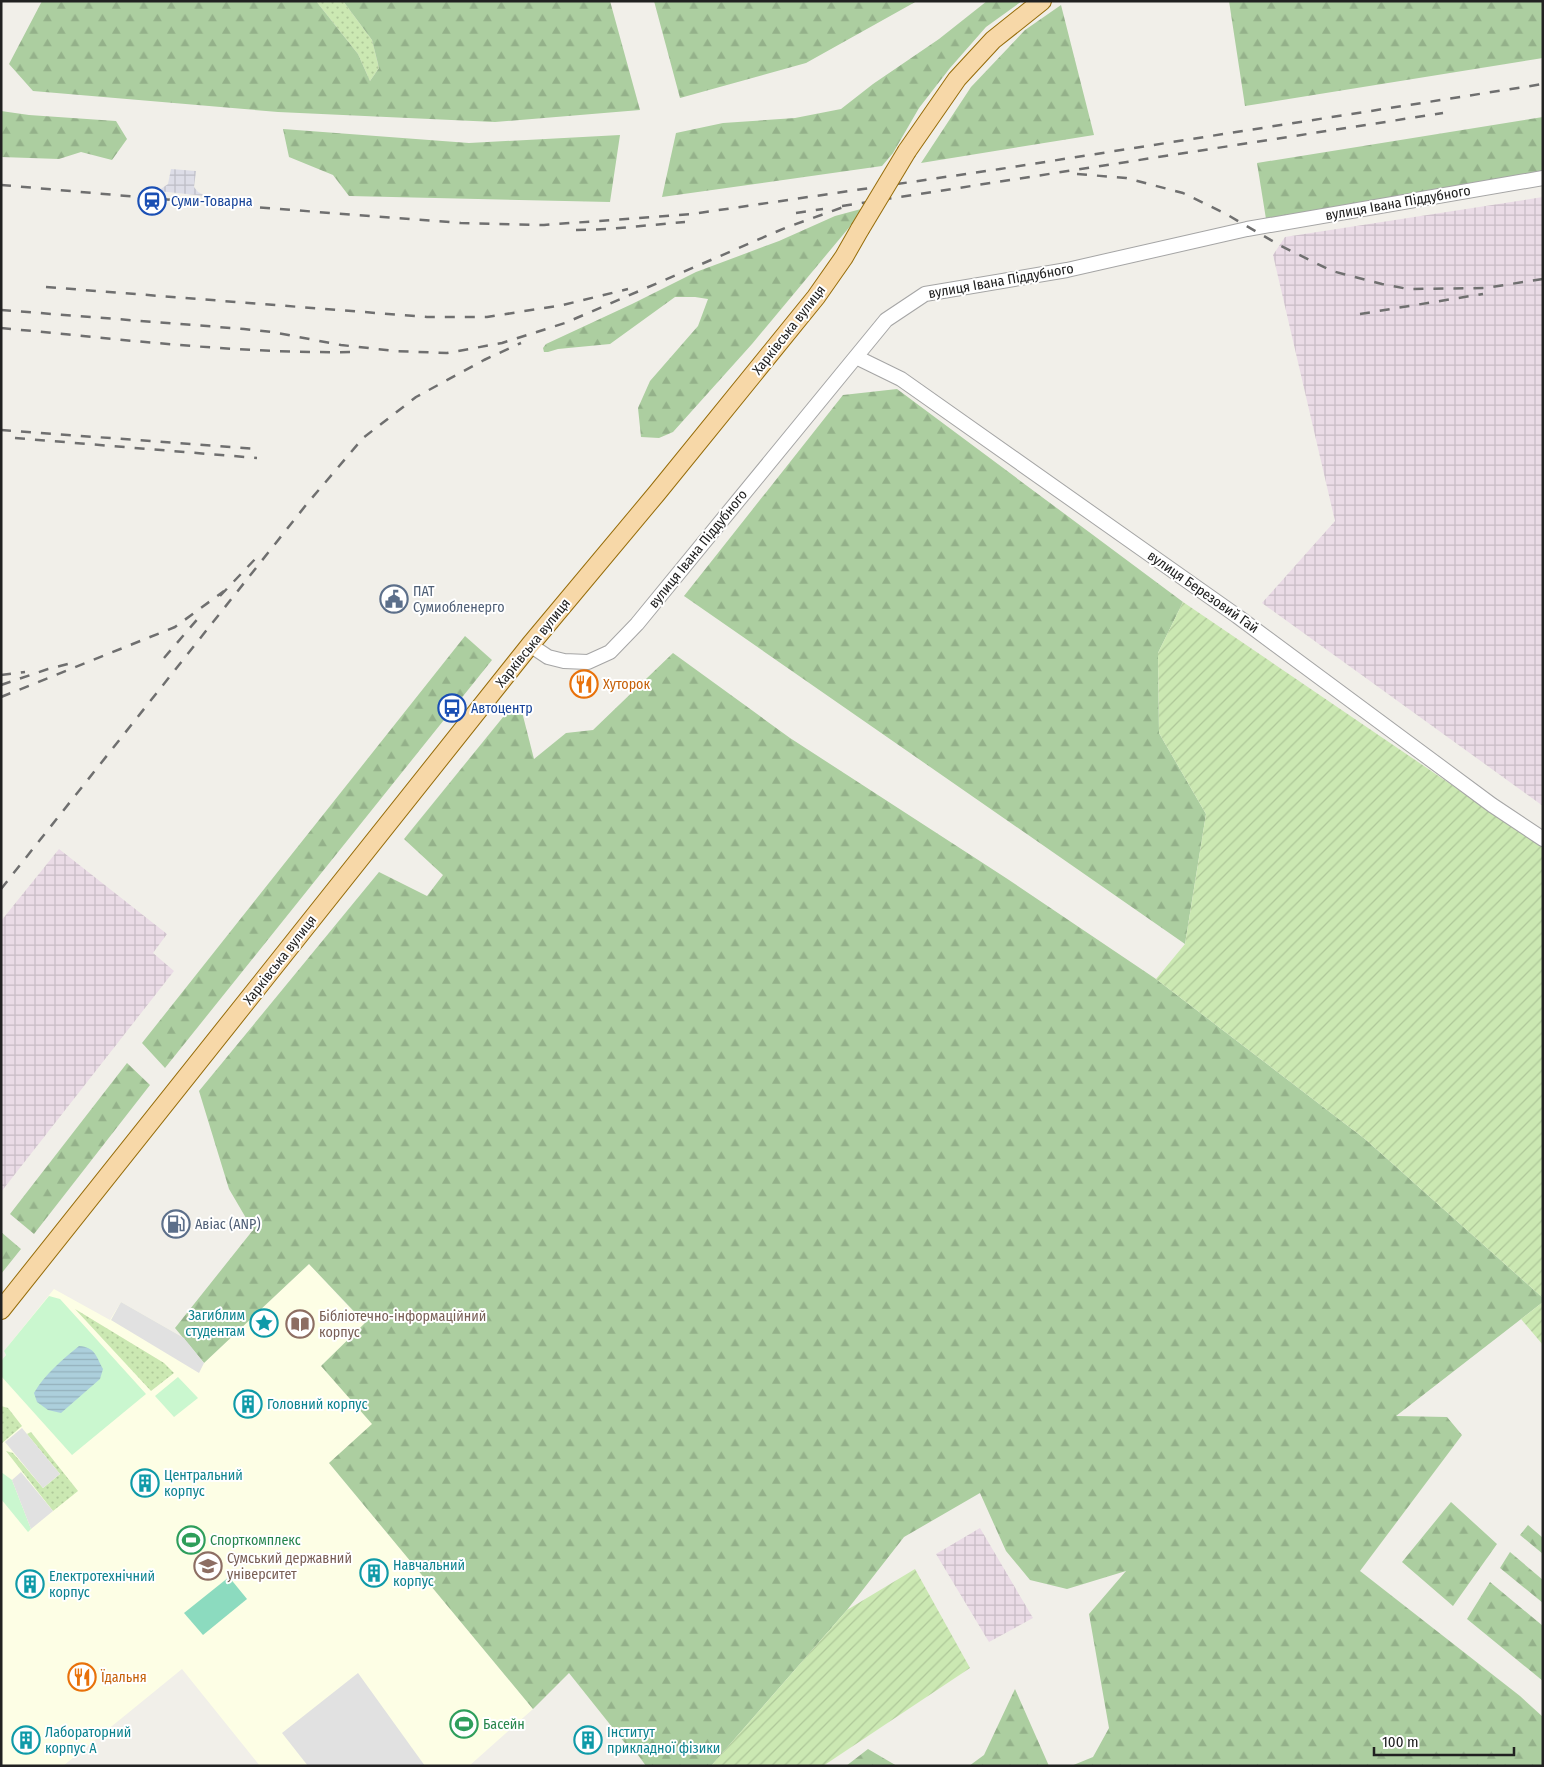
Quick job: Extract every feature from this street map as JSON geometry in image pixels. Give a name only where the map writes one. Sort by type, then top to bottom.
[{"type":"main road","name":"Харківська вулиця","points":[[1,1310],[530,645],[651,501],[816,297],[844,257],[907,151],[957,79],[994,40],[1042,1]]},
{"type":"street","name":"вулиця Івана Піддубного","points":[[530,645],[548,657],[564,661],[588,662],[610,652],[637,624],[886,320],[925,294],[1067,270],[1247,229],[1543,178]]},
{"type":"street","name":"вулиця Березовий Гай","points":[[856,357],[901,378],[1237,616],[1492,804],[1543,839]]},
{"type":"shaded area","points":[[171,169],[196,171],[194,187],[198,192],[206,196],[158,191],[168,184]]},
{"type":"shaded area","points":[[1543,197],[1543,806],[1262,603],[1335,521],[1273,255],[1285,237]]},
{"type":"shaded area","points":[[59,849],[167,934],[153,953],[174,971],[1,1192],[1,921]]},
{"type":"shaded area","name":"Сумський державний університет","points":[[309,1264],[365,1324],[321,1366],[373,1424],[329,1463],[533,1709],[469,1766],[260,1766],[182,1669],[63,1766],[1,1766],[1,1361],[6,1355],[4,1351],[54,1289],[110,1320],[121,1302],[184,1338],[204,1363]]},
{"type":"shaded area","points":[[121,1302],[184,1338],[204,1363],[199,1373],[111,1320]]},
{"type":"shaded area","points":[[22,1428],[60,1474],[43,1488],[5,1442]]},
{"type":"shaded area","points":[[21,1472],[53,1511],[31,1529],[12,1480]]},
{"type":"shaded area","points":[[980,1528],[1033,1618],[989,1642],[936,1554]]},
{"type":"shaded area","points":[[358,1673],[425,1766],[308,1766],[282,1733]]},
{"type":"green space","points":[[42,1],[316,1],[358,54],[370,81],[379,68],[372,40],[343,1],[610,1],[640,110],[495,122],[278,112],[33,91],[9,64]]},
{"type":"green space","points":[[316,1],[343,1],[372,40],[379,68],[370,81],[358,54]]},
{"type":"green space","points":[[654,1],[917,1],[806,63],[680,98]]},
{"type":"green space","points":[[987,1],[1022,1],[986,27],[950,68],[919,108],[893,153],[882,166],[662,197],[676,133],[723,123],[795,118],[841,109],[873,84],[939,39]]},
{"type":"green space","points":[[1229,1],[1543,1],[1543,58],[1245,106]]},
{"type":"green space","points":[[1061,5],[1094,135],[921,163],[971,87],[1025,30]]},
{"type":"green space","points":[[1,111],[29,115],[116,121],[127,139],[112,160],[81,152],[59,159],[1,157]]},
{"type":"green space","points":[[1543,117],[1543,175],[1266,219],[1257,163]]},
{"type":"green space","points":[[283,129],[469,143],[620,135],[610,202],[349,196],[333,175],[289,157]]},
{"type":"green space","points":[[861,209],[852,224],[752,344],[673,432],[659,438],[641,437],[638,408],[650,381],[698,326],[708,299],[675,297],[610,344],[544,352],[543,348],[546,344],[696,272],[779,241],[835,216]]},
{"type":"green space","points":[[897,389],[1183,602],[1158,653],[1159,733],[1206,814],[1185,944],[684,596],[843,395]]},
{"type":"green space","points":[[1183,602],[1543,847],[1543,1298],[1365,1139],[1156,979],[1185,944],[1206,814],[1159,733],[1158,653]]},
{"type":"green space","points":[[465,636],[492,660],[165,1068],[142,1043]]},
{"type":"green space","points":[[673,653],[790,738],[1006,878],[1156,979],[1365,1139],[1543,1298],[1543,1302],[1396,1416],[1447,1417],[1462,1435],[1360,1571],[1520,1696],[1543,1717],[1543,1766],[1071,1766],[1093,1757],[1109,1728],[1089,1614],[1126,1571],[1067,1589],[1030,1580],[1006,1551],[980,1493],[904,1537],[847,1610],[711,1766],[646,1766],[638,1755],[624,1742],[569,1673],[533,1709],[329,1463],[372,1424],[321,1366],[365,1323],[309,1264],[204,1363],[175,1328],[253,1230],[229,1189],[199,1091],[379,872],[427,896],[443,875],[404,839],[508,711],[522,712],[534,759],[566,733],[593,730]]},
{"type":"green space","points":[[127,1063],[150,1085],[34,1234],[10,1214]]},
{"type":"green space","points":[[1,1232],[21,1249],[1,1274]]},
{"type":"green space","points":[[49,1296],[60,1299],[146,1394],[72,1455],[1,1376],[1,1361],[6,1355],[4,1351]]},
{"type":"green space","points":[[1543,1302],[1543,1345],[1521,1319]]},
{"type":"green space","points":[[75,1309],[164,1363],[174,1373],[151,1391]]},
{"type":"green space","points":[[178,1377],[198,1398],[174,1417],[155,1396]]},
{"type":"green space","points":[[1,1406],[8,1408],[22,1426],[1,1444]]},
{"type":"green space","points":[[31,1432],[78,1491],[53,1511],[6,1451],[13,1453],[43,1488],[60,1474],[27,1434]]},
{"type":"green space","points":[[1,1472],[12,1480],[31,1529],[28,1532],[1,1499]]},
{"type":"green space","points":[[1451,1502],[1497,1544],[1453,1606],[1402,1562]]},
{"type":"green space","points":[[1528,1525],[1543,1538],[1543,1554],[1520,1535]]},
{"type":"green space","points":[[1510,1552],[1543,1580],[1543,1603],[1500,1568]]},
{"type":"green space","points":[[915,1569],[970,1668],[823,1766],[711,1766],[847,1610]]},
{"type":"green space","points":[[229,1577],[247,1599],[203,1635],[184,1613]]},
{"type":"green space","points":[[1490,1582],[1543,1626],[1543,1681],[1467,1619]]},
{"type":"green space","points":[[1015,1689],[1049,1766],[969,1766],[984,1755]]},
{"type":"green space","points":[[868,1749],[897,1766],[846,1766]]},
{"type":"water","points":[[79,1346],[89,1348],[97,1356],[103,1369],[100,1379],[61,1413],[48,1410],[37,1402],[34,1393],[49,1373]]},
{"type":"railway","points":[[1,185],[461,223],[544,225],[692,214],[1000,169],[1543,84]]},
{"type":"railway","points":[[842,206],[1443,113]]},
{"type":"railway","points":[[1077,174],[1126,178],[1183,193],[1226,214],[1281,246],[1332,271],[1382,284],[1408,289],[1485,288],[1543,279]]},
{"type":"railway","points":[[1,310],[244,329],[272,332],[341,345],[395,351],[447,353],[502,343],[565,323],[785,228],[849,205]]},
{"type":"railway","points":[[796,213],[823,209]]},
{"type":"railway","points":[[576,230],[685,222]]},
{"type":"railway","points":[[46,287],[427,317],[487,317],[563,305],[628,289]]},
{"type":"railway","points":[[1360,314],[1483,294]]},
{"type":"railway","points":[[1,328],[266,351],[355,352]]},
{"type":"railway","points":[[1,889],[306,505],[363,438],[416,397],[484,360],[521,343]]},
{"type":"railway","points":[[1,430],[258,449]]},
{"type":"railway","points":[[15,438],[257,458]]},
{"type":"railway","points":[[220,596],[258,556]]},
{"type":"railway","points":[[1,697],[175,627],[224,591]]},
{"type":"railway","points":[[164,658],[201,615]]},
{"type":"railway","points":[[1,685],[72,663]]},
{"type":"railway","points":[[1,675],[25,672]]},
{"type":"place","name":"Суми-Товарна","points":[[152,201]]},
{"type":"place","name":"ПАТ Сумиобленерго","points":[[394,599]]},
{"type":"place","name":"Хуторок","points":[[584,684]]},
{"type":"place","name":"Автоцентр","points":[[452,708]]},
{"type":"place","name":"Авіас (ANP)","points":[[176,1224]]},
{"type":"place","name":"Загиблим студентам","points":[[264,1323]]},
{"type":"place","name":"Бібліотечно-інформаційний корпус","points":[[300,1324]]},
{"type":"place","name":"Головний корпус","points":[[248,1404]]},
{"type":"place","name":"Центральний корпус","points":[[145,1483]]},
{"type":"place","name":"Спорткомплекс","points":[[191,1540]]},
{"type":"place","name":"Сумський державний університет","points":[[208,1566]]},
{"type":"place","name":"Навчальний корпус","points":[[374,1573]]},
{"type":"place","name":"Електротехнічний корпус","points":[[30,1584]]},
{"type":"place","name":"Їдальня","points":[[82,1677]]},
{"type":"place","name":"Басейн","points":[[464,1724]]},
{"type":"place","name":"Лабораторний корпус А","points":[[26,1740]]},
{"type":"place","name":"Інститут прикладної фізики","points":[[588,1740]]}]
